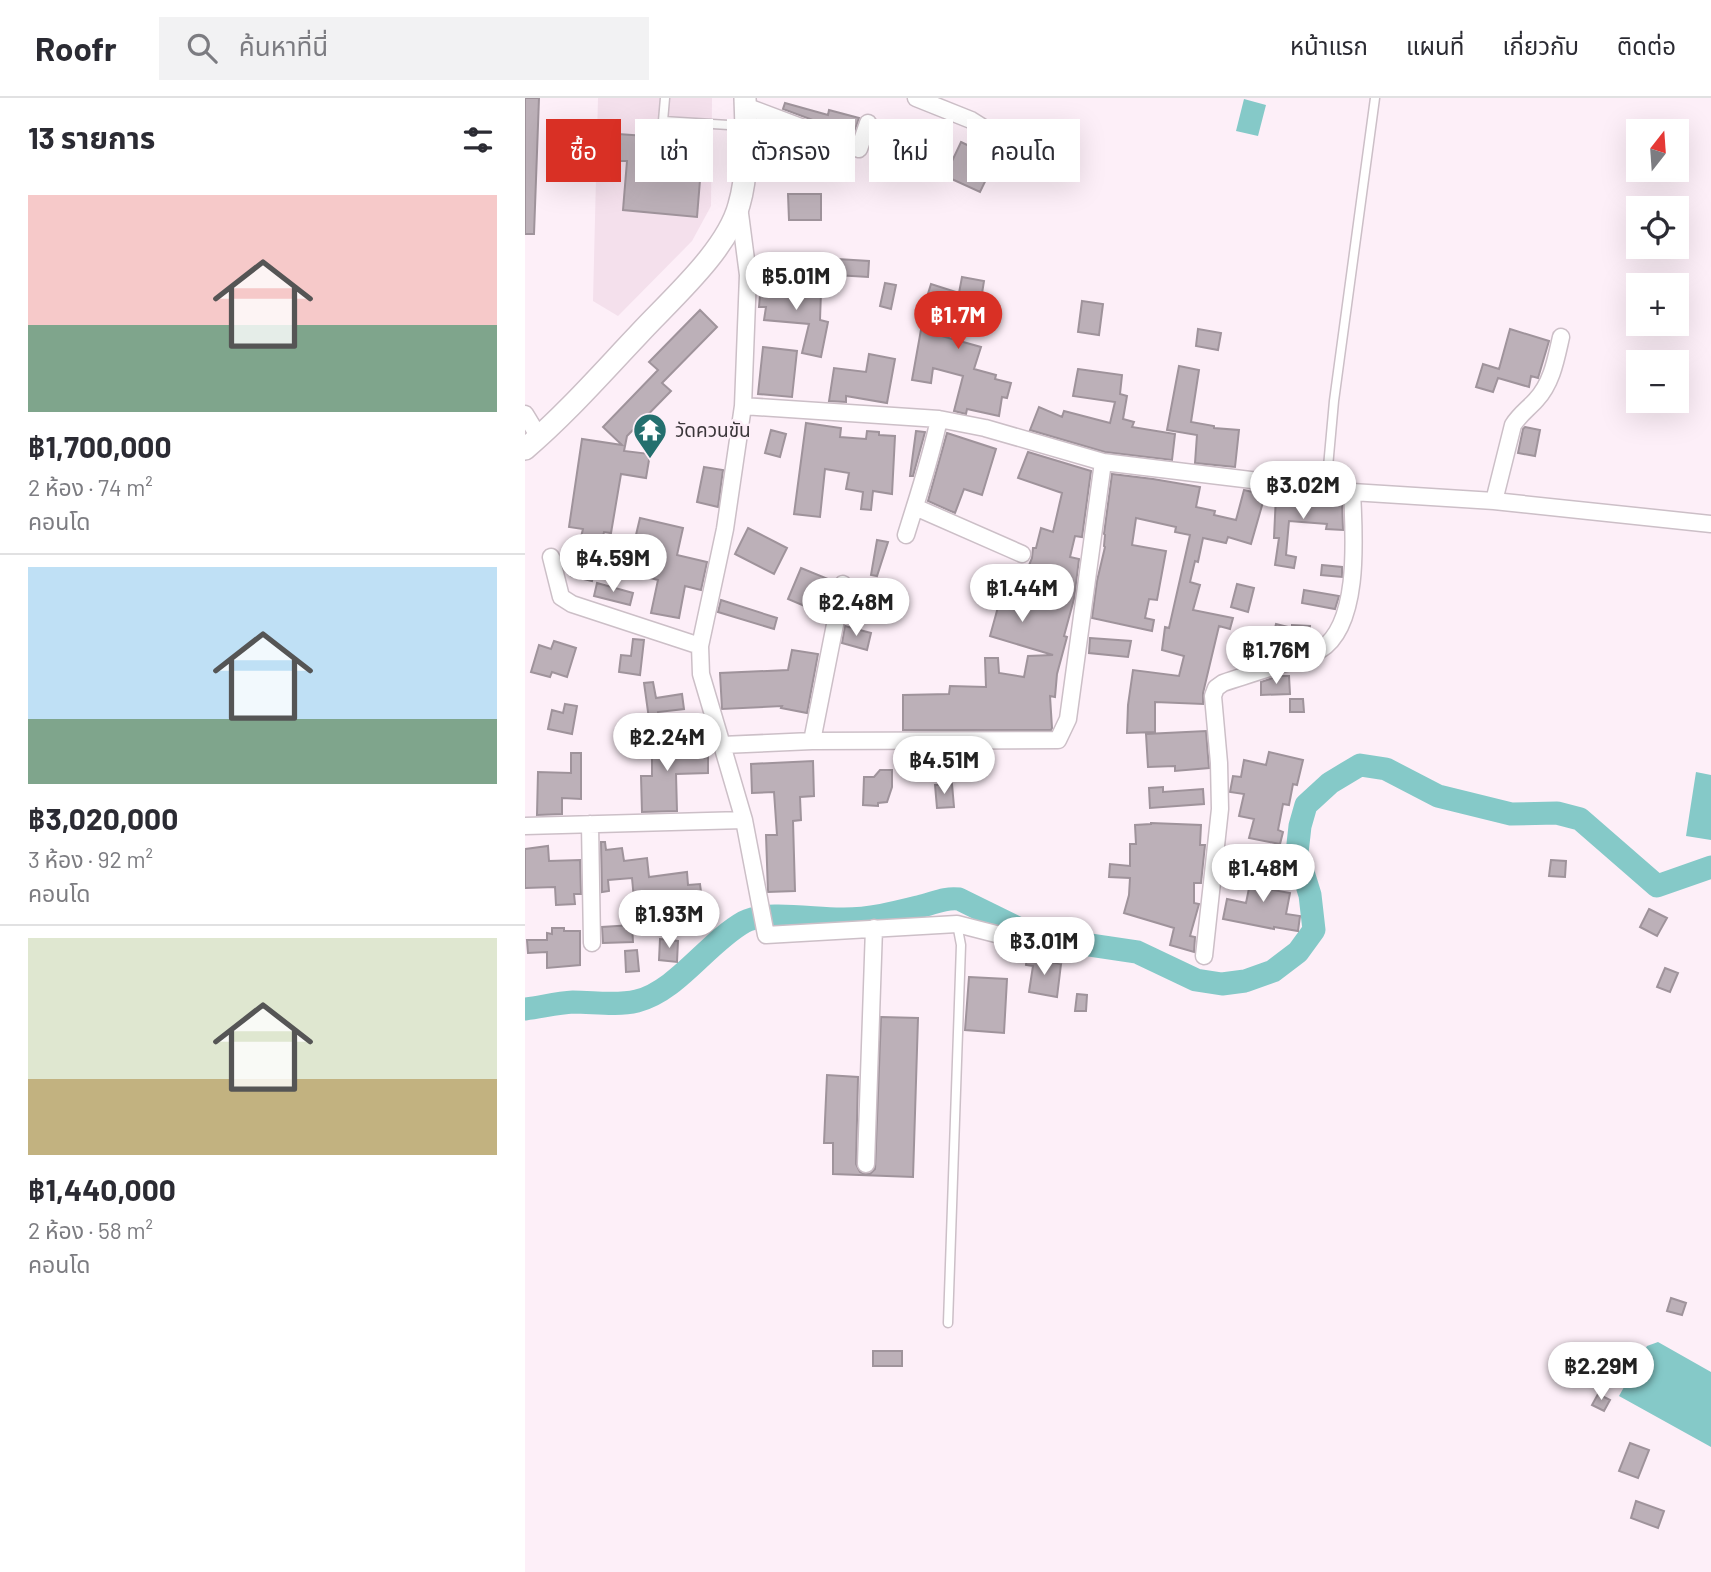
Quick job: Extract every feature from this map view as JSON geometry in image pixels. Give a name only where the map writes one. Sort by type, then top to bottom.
[{"type":"main road","points":[[532,443],[564,413],[701,267],[726,234],[739,206],[745,173],[745,110]]},
{"type":"street","points":[[916,98],[968,119]]},
{"type":"street","points":[[745,110],[859,149],[868,123]]},
{"type":"street","points":[[739,206],[748,275],[743,407],[726,529],[700,646],[701,674],[744,820],[765,935],[957,924],[1061,954]]},
{"type":"street","points":[[1494,501],[1513,425],[1547,386],[1561,337]]},
{"type":"street","points":[[743,407],[939,419],[985,428],[1104,462],[1352,492],[1494,501],[1711,524]]},
{"type":"street","points":[[525,414],[532,443]]},
{"type":"street","points":[[906,535],[933,449],[939,419]]},
{"type":"street","points":[[722,745],[812,741],[1058,740],[1068,719],[1104,462]]},
{"type":"street","points":[[1204,956],[1220,809],[1213,696],[1216,688],[1223,683],[1320,650],[1331,642],[1338,632],[1353,574],[1352,492]]},
{"type":"street","points":[[915,508],[1022,555]]},
{"type":"street","points":[[551,557],[561,597],[572,604],[700,646]]},
{"type":"street","points":[[812,741],[843,584]]},
{"type":"street","points":[[525,827],[744,820]]},
{"type":"street","points":[[590,824],[592,943]]},
{"type":"street","points":[[866,1164],[874,928]]},
{"type":"lane","points":[[665,98],[663,121],[745,110]]},
{"type":"lane","points":[[1326,489],[1334,401],[1375,98]]},
{"type":"lane","points":[[948,1322],[961,945],[957,924]]},
{"type":"shaded area","points":[[598,98],[712,98],[712,119],[635,119],[635,182],[711,182],[711,206],[692,241],[618,316],[593,301],[596,182],[621,182],[621,119],[597,119]]},
{"type":"water","points":[[1244,99],[1266,105],[1258,136],[1236,131]]},
{"type":"water","points":[[1696,772],[1711,775],[1711,840],[1686,836]]},
{"type":"water","points":[[1658,1342],[1711,1372],[1711,1447],[1619,1396],[1647,1346]]},
{"type":"building","points":[[525,98],[539,98],[534,234],[525,234]]},
{"type":"building","points":[[785,103],[828,115],[829,110],[859,118],[855,129],[855,119],[810,119],[783,109]]},
{"type":"building","points":[[621,134],[635,135],[635,182],[700,182],[697,217],[623,210],[627,161],[621,161]]},
{"type":"building","points":[[961,142],[967,145],[967,182],[985,182],[980,192],[953,180],[953,159]]},
{"type":"building","points":[[788,194],[821,194],[821,220],[789,220]]},
{"type":"building","points":[[837,259],[869,261],[868,277],[836,275]]},
{"type":"building","points":[[962,277],[984,281],[978,318],[938,311],[931,333],[981,347],[974,369],[996,375],[995,379],[1011,383],[1007,398],[1002,397],[999,416],[967,409],[966,414],[954,411],[963,376],[933,368],[931,383],[912,380],[922,313],[931,284],[959,293]]},
{"type":"building","points":[[885,283],[896,285],[891,309],[880,306]]},
{"type":"building","points":[[761,284],[799,285],[799,291],[821,292],[820,320],[828,322],[821,357],[802,353],[809,324],[764,320],[766,307],[759,307]]},
{"type":"building","points":[[1082,301],[1103,304],[1099,335],[1078,332]]},
{"type":"building","points":[[700,310],[717,327],[662,383],[671,391],[627,436],[624,451],[650,454],[646,478],[621,474],[611,533],[604,532],[592,581],[571,576],[583,529],[569,527],[582,439],[622,445],[603,427],[658,370],[649,362]]},
{"type":"building","points":[[1198,329],[1221,333],[1218,350],[1196,346]]},
{"type":"building","points":[[1510,329],[1549,341],[1538,378],[1531,376],[1529,387],[1498,378],[1493,392],[1476,387],[1483,364],[1499,369]]},
{"type":"building","points":[[763,347],[797,351],[792,397],[758,394]]},
{"type":"building","points":[[869,354],[895,359],[887,403],[846,396],[846,402],[829,401],[834,368],[866,372]]},
{"type":"building","points":[[1179,366],[1199,370],[1191,422],[1214,428],[1239,430],[1235,467],[1195,463],[1197,435],[1167,430]]},
{"type":"building","points":[[1078,369],[1122,375],[1120,394],[1127,396],[1123,419],[1134,422],[1132,427],[1175,434],[1172,460],[1105,452],[1030,430],[1039,407],[1062,417],[1064,411],[1110,423],[1115,402],[1073,396]]},
{"type":"building","points":[[806,423],[841,428],[840,437],[866,439],[867,431],[895,436],[892,494],[873,491],[871,510],[861,509],[863,492],[846,489],[849,473],[825,469],[820,517],[794,514]]},
{"type":"building","points":[[1525,427],[1540,430],[1535,456],[1518,453]]},
{"type":"building","points":[[771,430],[786,434],[780,457],[765,453]]},
{"type":"building","points":[[916,431],[925,432],[913,476],[910,476]]},
{"type":"building","points":[[947,433],[996,449],[982,495],[964,489],[955,513],[928,501]]},
{"type":"building","points":[[1028,452],[1091,471],[1082,537],[1075,536],[1070,557],[1079,559],[1055,697],[1050,696],[1052,728],[903,730],[903,695],[949,694],[950,686],[986,687],[985,658],[998,658],[999,673],[1024,677],[1028,656],[1053,655],[990,636],[1012,571],[1025,575],[1041,528],[1053,532],[1062,493],[1018,478]]},
{"type":"building","points":[[704,467],[723,470],[718,507],[697,502]]},
{"type":"building","points":[[1112,474],[1200,487],[1196,507],[1236,520],[1244,490],[1265,495],[1251,544],[1228,537],[1226,543],[1203,538],[1190,582],[1200,585],[1193,610],[1233,618],[1230,629],[1219,626],[1203,693],[1203,704],[1155,702],[1155,732],[1127,733],[1133,670],[1179,676],[1184,656],[1162,650],[1165,627],[1169,628],[1190,535],[1175,532],[1176,527],[1136,518],[1132,545],[1166,551],[1157,600],[1149,599],[1145,618],[1154,620],[1152,631],[1092,618],[1105,547],[1104,534]]},
{"type":"building","points":[[1276,495],[1287,496],[1286,500],[1327,503],[1342,501],[1343,530],[1326,529],[1327,524],[1289,521],[1286,555],[1296,557],[1294,568],[1275,565],[1279,538],[1274,538]]},
{"type":"building","points":[[640,518],[683,528],[677,555],[707,562],[701,590],[685,586],[679,618],[651,613],[658,580],[646,577],[653,543],[635,539]]},
{"type":"building","points":[[748,528],[787,548],[774,574],[735,554]]},
{"type":"building","points":[[877,540],[888,542],[877,576],[871,575]]},
{"type":"building","points":[[1322,565],[1342,567],[1342,577],[1321,575]]},
{"type":"building","points":[[801,568],[833,581],[826,615],[788,599]]},
{"type":"building","points":[[597,583],[633,593],[630,605],[594,596]]},
{"type":"building","points":[[1237,584],[1254,588],[1248,612],[1231,607]]},
{"type":"building","points":[[1304,590],[1339,596],[1335,609],[1302,603]]},
{"type":"building","points":[[721,600],[777,618],[774,629],[718,612]]},
{"type":"building","points":[[1276,624],[1292,628],[1292,625],[1310,626],[1308,644],[1296,649],[1287,648],[1284,653],[1270,649]]},
{"type":"building","points":[[845,626],[871,633],[867,650],[842,643]]},
{"type":"building","points":[[1090,638],[1131,641],[1128,657],[1089,653]]},
{"type":"building","points":[[633,639],[644,640],[640,675],[619,672],[621,655],[631,656]]},
{"type":"building","points":[[554,641],[576,648],[567,677],[552,672],[550,677],[531,672],[539,645],[551,649]]},
{"type":"building","points":[[792,650],[818,654],[807,713],[781,708],[782,706],[722,709],[720,673],[788,670]]},
{"type":"building","points":[[1289,676],[1290,694],[1261,695],[1261,682]]},
{"type":"building","points":[[653,682],[656,698],[682,694],[684,709],[658,712],[659,718],[649,719],[644,683]]},
{"type":"building","points":[[1290,699],[1303,699],[1304,712],[1290,712]]},
{"type":"building","points":[[565,704],[577,706],[572,734],[548,729],[552,710],[563,713]]},
{"type":"building","points":[[652,731],[678,731],[678,758],[708,757],[708,773],[676,774],[677,811],[642,812],[641,776],[652,776]]},
{"type":"building","points":[[1206,731],[1209,768],[1175,771],[1175,766],[1148,767],[1146,734]]},
{"type":"building","points":[[1269,752],[1303,760],[1297,785],[1293,784],[1289,805],[1283,804],[1278,830],[1283,832],[1280,844],[1249,838],[1254,819],[1239,816],[1244,794],[1230,792],[1233,776],[1241,777],[1244,760],[1266,765]]},
{"type":"building","points":[[571,753],[581,753],[581,799],[562,798],[562,814],[537,815],[538,772],[571,773]]},
{"type":"building","points":[[813,761],[814,796],[800,797],[801,820],[793,821],[795,891],[768,892],[766,835],[777,835],[774,792],[752,793],[751,764]]},
{"type":"building","points":[[880,770],[892,770],[892,787],[887,802],[878,803],[878,806],[863,805],[864,777],[874,777]]},
{"type":"building","points":[[952,784],[954,807],[937,808],[935,785]]},
{"type":"building","points":[[1163,787],[1163,792],[1203,789],[1204,804],[1150,808],[1149,788]]},
{"type":"building","points":[[1135,825],[1201,825],[1200,845],[1205,845],[1201,883],[1194,883],[1194,903],[1199,904],[1190,936],[1195,937],[1194,952],[1170,945],[1174,928],[1124,913],[1130,878],[1109,877],[1110,864],[1130,866],[1130,844],[1136,844]]},
{"type":"building","points":[[601,842],[605,842],[606,850],[622,848],[624,861],[647,858],[649,877],[687,872],[688,885],[700,884],[703,907],[709,906],[712,929],[696,931],[694,916],[681,917],[680,902],[651,906],[652,919],[636,921],[632,878],[608,880],[609,891],[602,892]]},
{"type":"building","points":[[548,846],[549,861],[580,860],[581,894],[574,894],[575,904],[556,905],[555,887],[525,888],[525,849]]},
{"type":"building","points":[[1551,860],[1566,861],[1565,877],[1549,876]]},
{"type":"building","points":[[1254,864],[1277,870],[1273,890],[1290,893],[1286,914],[1300,916],[1298,931],[1223,919],[1227,899],[1246,903]]},
{"type":"building","points":[[1649,909],[1667,918],[1657,936],[1640,927]]},
{"type":"building","points":[[632,925],[633,942],[603,943],[602,927]]},
{"type":"building","points":[[552,928],[580,931],[580,965],[547,968],[547,952],[528,953],[527,940],[547,940],[547,933],[552,934]]},
{"type":"building","points":[[660,939],[678,941],[677,962],[659,960]]},
{"type":"building","points":[[637,950],[639,971],[626,972],[625,951]]},
{"type":"building","points":[[1027,957],[1061,964],[1057,997],[1029,992],[1033,966],[1026,965]]},
{"type":"building","points":[[1665,968],[1678,973],[1670,992],[1657,987]]},
{"type":"building","points":[[969,977],[1007,979],[1004,1033],[965,1030]]},
{"type":"building","points":[[1077,994],[1087,995],[1086,1011],[1075,1011]]},
{"type":"building","points":[[881,1017],[918,1018],[913,1177],[833,1174],[833,1143],[824,1143],[827,1075],[858,1077],[856,1164],[860,1172],[865,1174],[870,1174],[875,1169]]},
{"type":"building","points":[[1671,1298],[1686,1303],[1682,1315],[1667,1311]]},
{"type":"building","points":[[873,1351],[902,1351],[902,1366],[873,1366]]},
{"type":"building","points":[[1598,1394],[1610,1400],[1604,1411],[1592,1405]]},
{"type":"building","points":[[1630,1443],[1649,1450],[1638,1478],[1619,1471]]},
{"type":"building","points":[[1636,1501],[1664,1511],[1658,1528],[1631,1518]]},
{"type":"waterway","points":[[525,1009],[573,1002],[613,1004],[652,996],[679,977],[730,931],[754,918],[863,918],[954,899],[959,899],[1036,937],[1137,952],[1196,980],[1222,984],[1245,981],[1273,971],[1298,952],[1314,930],[1310,895],[1297,853],[1300,826],[1306,805],[1330,783],[1360,765],[1386,769],[1438,796],[1511,814],[1557,813],[1580,819],[1657,886],[1711,867]]},
{"type":"place","name":"วัดควนขัน","points":[[650,460]]}]
